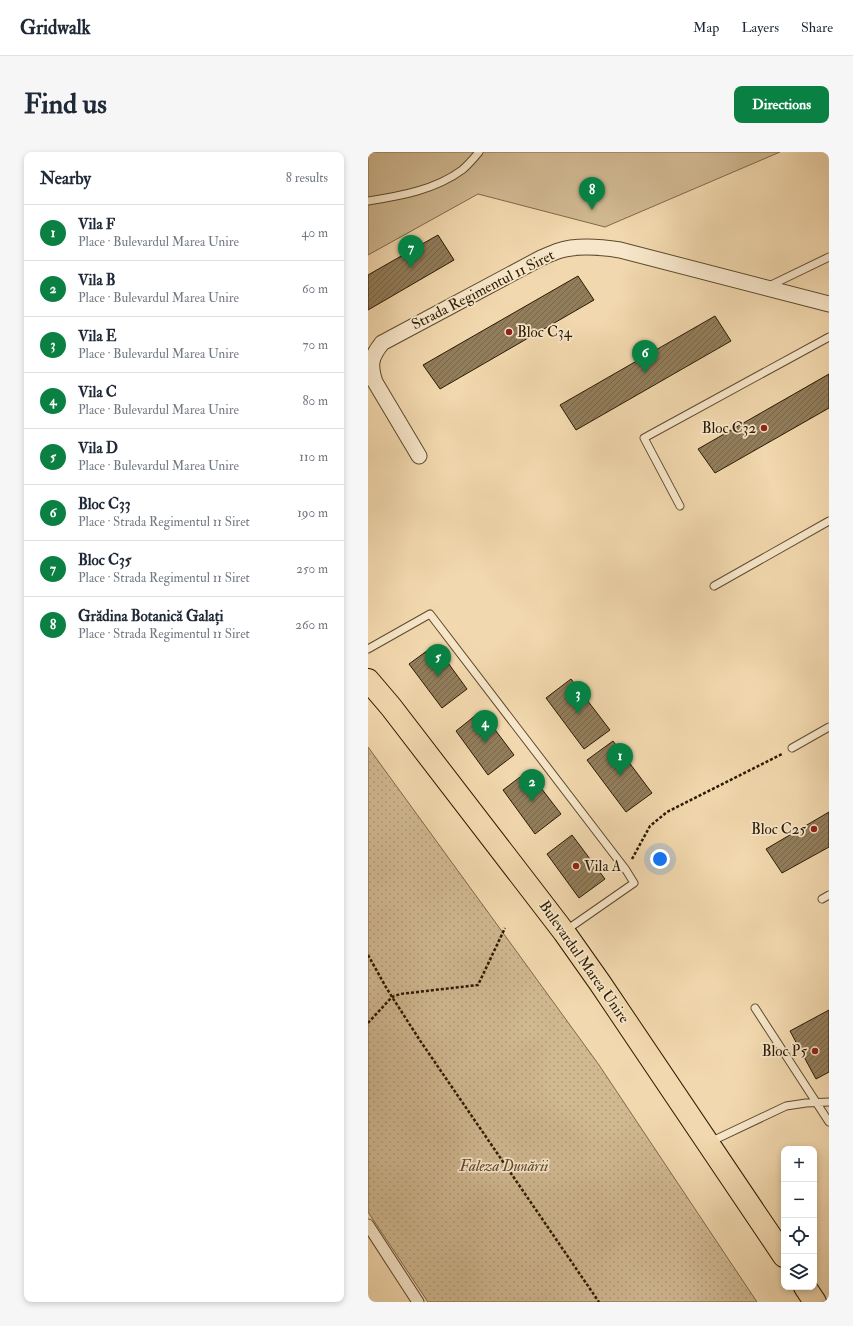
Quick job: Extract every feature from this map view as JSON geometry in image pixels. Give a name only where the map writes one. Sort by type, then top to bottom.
[{"type":"main road","name":"Bulevardul Marea Unire","points":[[368,680],[391,707],[564,932],[783,1254]]},
{"type":"main road","points":[[806,1290],[815,1302]]},
{"type":"street","name":"Strada Regimentul 11 Siret","points":[[419,456],[375,382],[372,372],[374,353],[382,343],[541,258],[559,251],[601,247],[620,250],[829,304]]},
{"type":"street","points":[[368,1225],[418,1302]]},
{"type":"lane","points":[[368,201],[423,190],[445,181],[463,170],[479,152]]},
{"type":"lane","points":[[765,288],[829,257]]},
{"type":"lane","points":[[680,506],[644,438],[829,337]]},
{"type":"lane","points":[[714,586],[829,521]]},
{"type":"lane","points":[[368,649],[430,614],[626,870],[634,883],[564,932]]},
{"type":"lane","points":[[792,748],[829,727]]},
{"type":"lane","points":[[755,1008],[829,1122]]},
{"type":"lane","points":[[708,1143],[786,1106],[829,1102]]},
{"type":"path","points":[[626,870],[650,826],[667,812],[792,748]]},
{"type":"path","points":[[368,1023],[392,997],[400,994],[478,985],[505,928]]},
{"type":"path","points":[[368,955],[392,997],[424,1046],[599,1302]]},
{"type":"green space","points":[[368,152],[780,152],[605,227],[478,194],[368,255]]},
{"type":"green space","name":"Faleza Dunării","points":[[368,747],[599,1065],[757,1302],[428,1302],[368,1212]]},
{"type":"building","points":[[438,235],[454,260],[368,310],[368,275]]},
{"type":"building","name":"Bloc C34","points":[[578,276],[594,300],[440,389],[423,365]]},
{"type":"building","points":[[715,316],[731,341],[576,430],[560,405]]},
{"type":"building","name":"Bloc C32","points":[[829,374],[829,408],[715,473],[698,449]]},
{"type":"building","points":[[435,645],[467,689],[442,708],[409,664]]},
{"type":"building","points":[[571,679],[610,730],[584,749],[546,698]]},
{"type":"building","points":[[481,711],[514,755],[488,775],[456,731]]},
{"type":"building","points":[[613,741],[652,793],[626,812],[587,760]]},
{"type":"building","points":[[528,771],[561,814],[535,834],[503,790]]},
{"type":"building","name":"Bloc C25","points":[[829,812],[829,847],[782,873],[766,849]]},
{"type":"building","name":"Vila A","points":[[572,835],[605,879],[579,898],[547,854]]},
{"type":"building","name":"Bloc P5","points":[[829,1010],[829,1072],[816,1079],[790,1031]]},
{"type":"place","name":"Grădina Botanică Galați","points":[[592,210]]},
{"type":"place","name":"Bloc C35","points":[[411,268]]},
{"type":"place","name":"Bloc C34","points":[[509,332]]},
{"type":"place","name":"Bloc C33","points":[[645,373]]},
{"type":"place","name":"Bloc C32","points":[[764,428]]},
{"type":"place","name":"Vila D","points":[[438,677]]},
{"type":"place","name":"Vila E","points":[[578,714]]},
{"type":"place","name":"Vila C","points":[[485,743]]},
{"type":"place","name":"Vila F","points":[[620,776]]},
{"type":"place","name":"Vila B","points":[[532,802]]},
{"type":"place","name":"Bloc C25","points":[[814,829]]},
{"type":"place","name":"Vila A","points":[[576,866]]},
{"type":"place","name":"Bloc P5","points":[[815,1051]]}]
